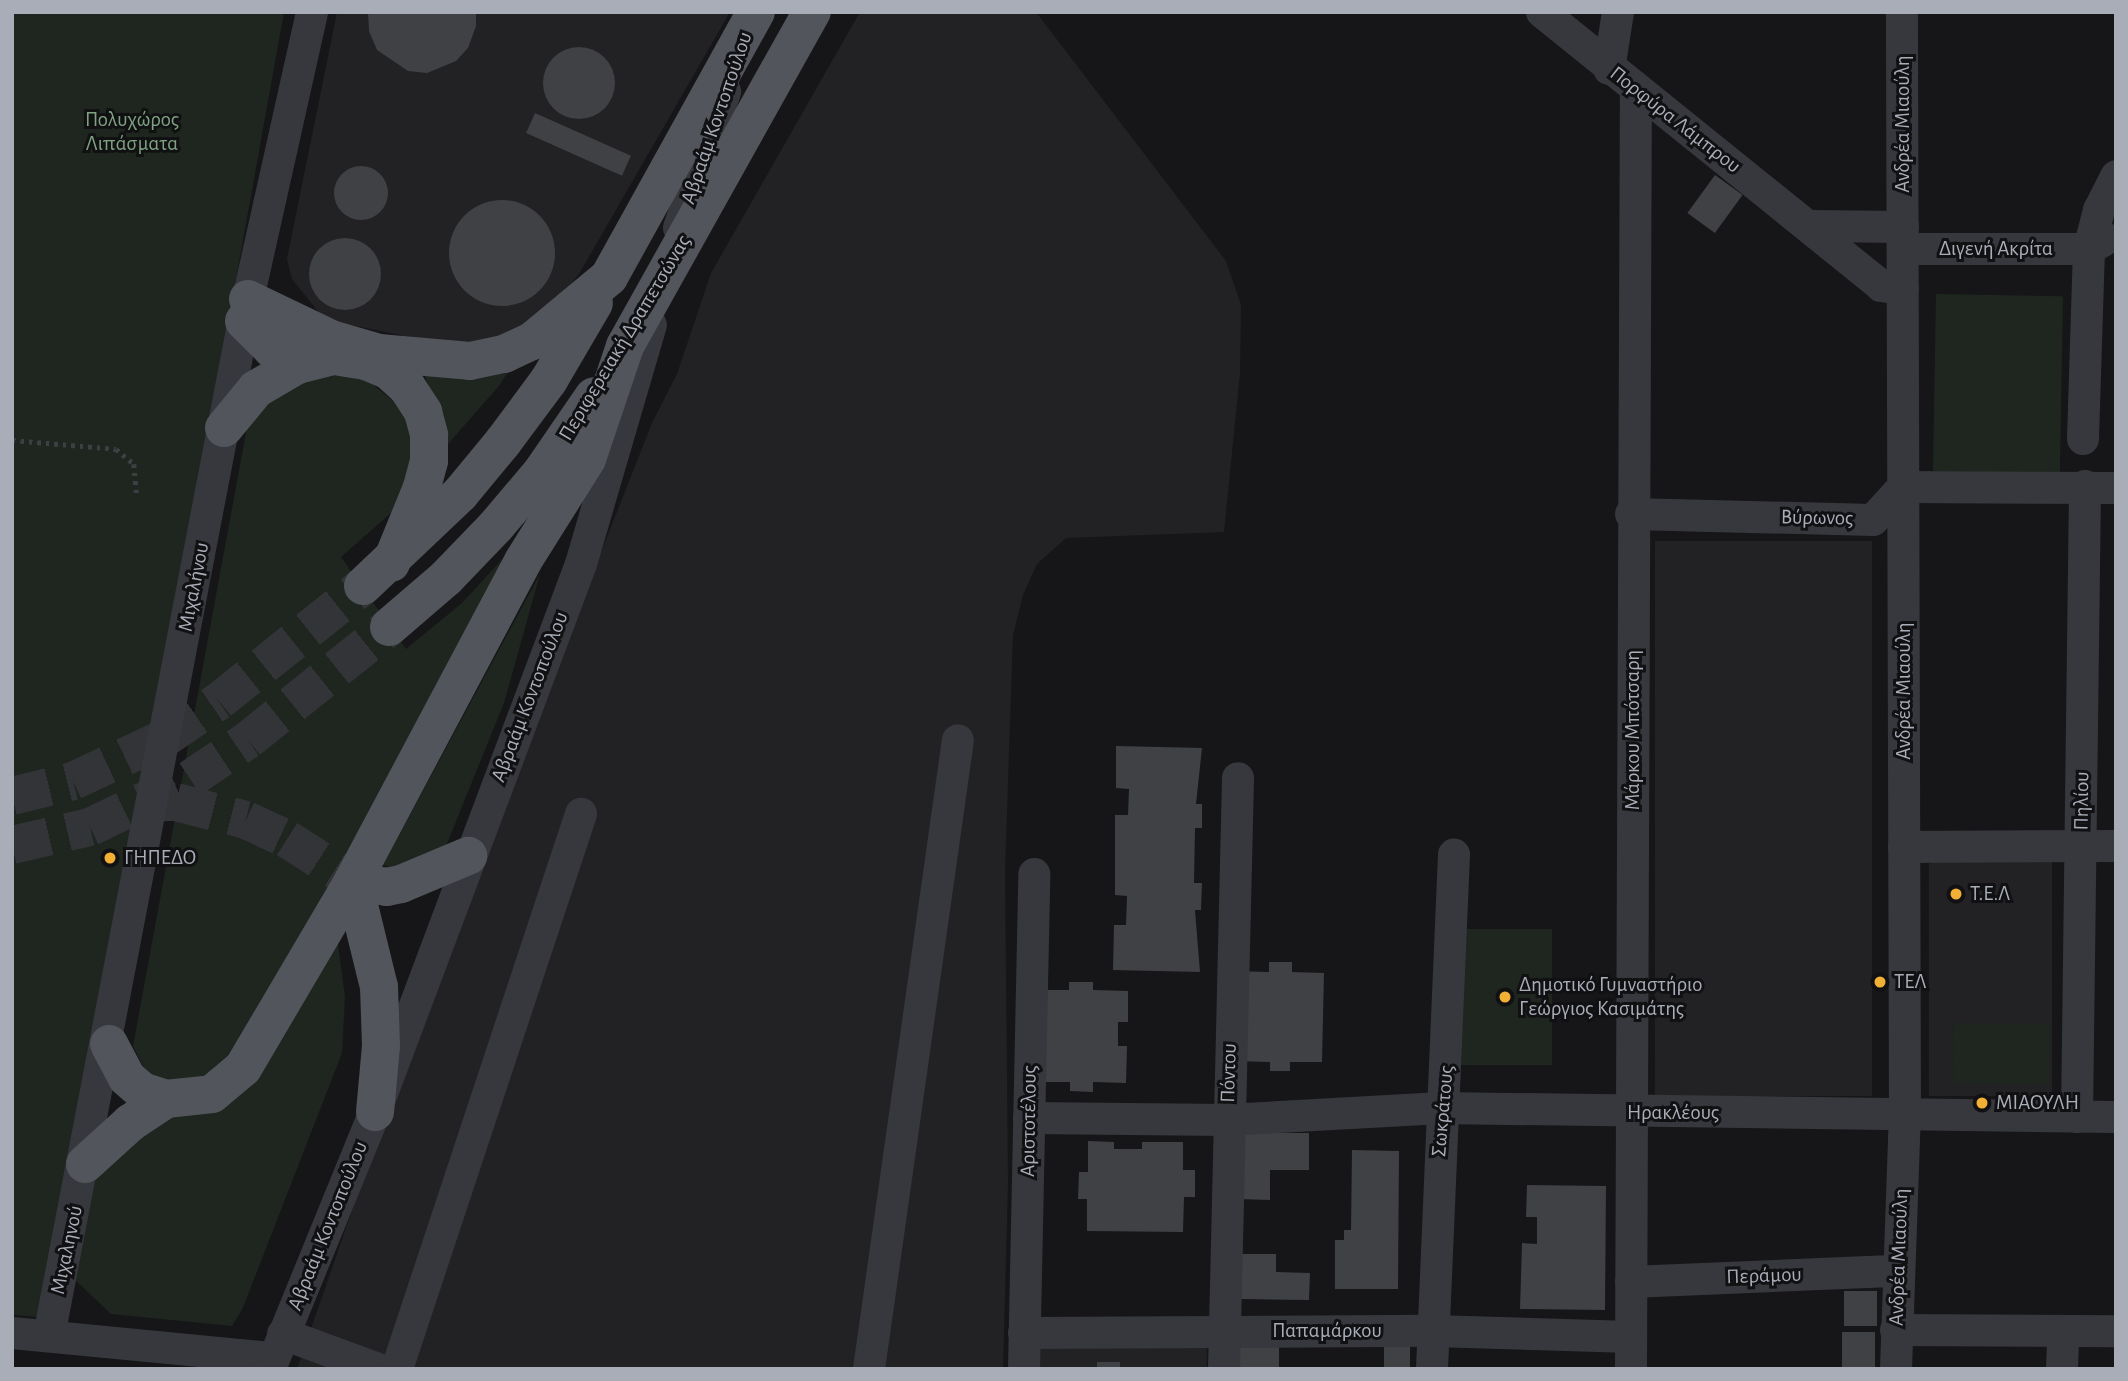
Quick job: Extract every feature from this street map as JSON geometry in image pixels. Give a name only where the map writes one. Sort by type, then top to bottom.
[{"type":"main road","points":[[224,428],[256,389],[297,365],[334,356],[366,360],[398,379],[424,412],[429,461],[377,575],[460,494],[548,380],[609,277],[755,12]]},
{"type":"main road","name":"Περιφερειακή Δραπετσώνας","points":[[389,627],[446,578],[496,526],[565,439],[625,346],[812,12]]},
{"type":"main road","points":[[246,310],[379,353],[460,362],[513,351],[541,335],[609,277]]},
{"type":"main road","points":[[246,310],[272,349],[297,365]]},
{"type":"main road","points":[[109,1044],[127,1078],[142,1090],[166,1099],[212,1094],[243,1068],[353,881],[523,561],[587,459],[625,346]]},
{"type":"main road","points":[[353,881],[386,887],[468,856]]},
{"type":"main road","points":[[353,881],[380,987],[381,1046],[374,1112]]},
{"type":"main road","points":[[85,1164],[130,1123],[166,1099]]},
{"type":"street","name":"Μιχαλήνου","points":[[85,1164],[246,310],[312,12]]},
{"type":"street","name":"Αβραάμ Κοντοπούλου","points":[[276,1354],[374,1112],[468,856],[582,564],[686,205],[755,12]]},
{"type":"street","name":"Πορφύρα Λάμπρου","points":[[1542,12],[1636,91],[1811,226],[1881,286],[1903,289]]},
{"type":"street","points":[[1609,69],[1618,12]]},
{"type":"street","name":"Ανδρέα Μιαούλη","points":[[1896,1369],[1905,1114],[1902,12]]},
{"type":"street","name":"Μάρκου Μπότσαρη","points":[[1631,1369],[1631,514],[1636,91]]},
{"type":"street","points":[[2083,439],[2103,241],[2099,210],[2116,177]]},
{"type":"street","points":[[1811,226],[1903,238]]},
{"type":"street","name":"Διγενή Ακρίτα","points":[[1903,238],[2103,241]]},
{"type":"street","points":[[1903,487],[2100,487]]},
{"type":"street","name":"Βύρωνος","points":[[1631,514],[1872,520],[1903,487]]},
{"type":"street","name":"Πηλίου","points":[[2077,1117],[2081,845],[2100,487]]},
{"type":"street","points":[[869,1369],[958,740]]},
{"type":"street","name":"Πόντου","points":[[1224,1369],[1227,1120],[1238,778]]},
{"type":"street","points":[[397,1369],[581,814]]},
{"type":"street","points":[[1904,847],[2116,846]]},
{"type":"street","name":"Σωκράτους","points":[[1432,1369],[1441,1108],[1449,1046],[1454,854]]},
{"type":"street","name":"Αριστοτέλους","points":[[1024,1369],[1034,874]]},
{"type":"street","name":"Ηρακλέους","points":[[1029,1118],[1227,1120],[1441,1108],[1632,1113],[2116,1117]]},
{"type":"street","name":"Μιχαληνού","points":[[49,1336],[85,1164]]},
{"type":"street","name":"Περάμου","points":[[1631,1282],[1898,1270]]},
{"type":"street","points":[[1896,1330],[2116,1331]]},
{"type":"street","name":"Παπαμάρκου","points":[[1024,1333],[1432,1331],[1631,1337]]},
{"type":"street","points":[[2062,1369],[2063,1331]]},
{"type":"street","points":[[12,1333],[49,1336],[138,1355],[276,1354],[378,1369]]},
{"type":"path","points":[[12,440],[116,449],[134,464],[137,496]]},
{"type":"shaded area","points":[[337,12],[730,12],[579,274],[549,312],[489,344],[450,345],[346,324],[320,314],[292,279],[287,259]]},
{"type":"shaded area","points":[[860,12],[1036,12],[1226,261],[1241,305],[1240,373],[1224,532],[1066,538],[1037,564],[1023,595],[1013,635],[1005,871],[1008,1183],[1003,1369],[297,1369],[371,1156],[568,636],[652,423],[677,374],[711,273]]},
{"type":"shaded area","points":[[1655,541],[1872,541],[1872,1096],[1655,1096]]},
{"type":"shaded area","points":[[1929,858],[2052,858],[2052,1096],[1929,1096]]},
{"type":"shaded area","points":[[1037,1342],[1207,1345],[1207,1369],[1037,1369]]},
{"type":"green space","name":"Πολυχώρος Λιπάσματα","points":[[12,12],[284,12],[142,803],[43,1317],[12,1315]]},
{"type":"green space","points":[[1936,294],[2063,296],[2060,473],[1933,471]]},
{"type":"green space","points":[[520,355],[498,387],[435,459],[433,399],[425,376]]},
{"type":"green space","points":[[347,374],[370,382],[403,409],[418,459],[400,505],[341,557],[406,649],[462,603],[509,552],[235,1064],[174,1087],[147,1074],[133,1046],[247,427],[257,406],[296,381]]},
{"type":"green space","points":[[540,574],[504,703],[444,851],[396,869],[383,865]]},
{"type":"green space","name":"Δημοτικό Γυμναστήριο Γεώργιος Κασιμάτης","points":[[1457,929],[1552,929],[1552,1065],[1457,1065]]},
{"type":"green space","points":[[338,944],[345,997],[342,1053],[242,1310],[232,1326],[111,1314],[72,1277],[90,1182],[101,1158],[182,1110]]},
{"type":"green space","points":[[1954,1023],[2050,1025],[2049,1085],[1953,1083]]},
{"type":"building","points":[[368,12],[476,12],[476,26],[468,48],[456,61],[427,73],[408,71],[377,50],[369,31]]},
{"type":"building","points":[[579,47],[593,50],[605,57],[612,69],[615,83],[612,97],[605,109],[593,116],[579,119],[565,116],[553,109],[546,97],[543,83],[546,69],[553,57],[565,50]]},
{"type":"building","points":[[535,113],[631,156],[622,176],[526,133]]},
{"type":"building","points":[[361,166],[380,174],[388,193],[380,212],[361,220],[342,212],[334,193],[342,174]]},
{"type":"building","points":[[1715,175],[1743,195],[1715,233],[1687,213]]},
{"type":"building","points":[[502,200],[522,204],[540,215],[551,233],[555,253],[551,273],[540,291],[522,302],[502,306],[482,302],[464,291],[453,273],[449,253],[453,233],[464,215],[482,204]]},
{"type":"building","points":[[338,238],[352,238],[371,248],[381,267],[381,281],[371,300],[352,310],[338,310],[319,300],[309,281],[309,267],[319,248]]},
{"type":"building","points":[[1116,746],[1202,748],[1196,804],[1202,804],[1202,828],[1195,828],[1194,883],[1202,883],[1201,910],[1195,910],[1200,972],[1113,970],[1114,925],[1126,925],[1127,896],[1115,895],[1115,815],[1128,815],[1129,789],[1116,788]]},
{"type":"building","points":[[1269,962],[1292,962],[1292,972],[1324,973],[1322,1062],[1290,1062],[1290,1071],[1270,1071],[1270,1062],[1233,1061],[1234,971],[1269,972]]},
{"type":"building","points":[[1069,982],[1093,982],[1093,990],[1128,991],[1128,1022],[1118,1022],[1118,1046],[1127,1046],[1126,1083],[1093,1082],[1093,1092],[1070,1091],[1070,1082],[1037,1082],[1038,990],[1069,990]]},
{"type":"building","points":[[1239,1133],[1309,1133],[1309,1170],[1270,1170],[1270,1200],[1238,1199]]},
{"type":"building","points":[[1088,1141],[1114,1142],[1114,1149],[1142,1149],[1142,1142],[1183,1142],[1183,1170],[1195,1170],[1195,1197],[1184,1197],[1183,1232],[1087,1231],[1087,1199],[1078,1199],[1079,1172],[1088,1172]]},
{"type":"building","points":[[1352,1150],[1399,1151],[1398,1289],[1335,1289],[1335,1240],[1344,1240],[1344,1230],[1351,1230]]},
{"type":"building","points":[[1527,1185],[1606,1186],[1605,1310],[1520,1309],[1522,1243],[1537,1244],[1537,1217],[1526,1217]]},
{"type":"building","points":[[1241,1254],[1276,1254],[1276,1272],[1310,1273],[1309,1300],[1241,1299]]},
{"type":"building","points":[[1844,1291],[1877,1291],[1877,1326],[1844,1326]]},
{"type":"building","points":[[1842,1332],[1875,1332],[1875,1368],[1842,1368]]},
{"type":"building","points":[[1384,1336],[1410,1336],[1410,1369],[1384,1369]]},
{"type":"building","points":[[1234,1337],[1279,1337],[1279,1369],[1234,1369]]},
{"type":"building","points":[[1097,1362],[1120,1362],[1120,1369],[1097,1369]]},
{"type":"tunnel","points":[[12,796],[73,781],[165,738],[219,701],[363,586]]},
{"type":"tunnel","points":[[12,845],[90,827],[190,779],[248,740],[389,627]]},
{"type":"tunnel","points":[[144,803],[176,802],[246,820],[287,839],[353,881]]},
{"type":"place","name":"ΓΗΠΕΔΟ","points":[[110,858]]},
{"type":"place","name":"Τ.Ε.Λ","points":[[1956,894]]},
{"type":"place","name":"ΤΕΛ","points":[[1880,982]]},
{"type":"place","name":"Δημοτικό Γυμναστήριο Γεώργιος Κασιμάτης","points":[[1505,997]]},
{"type":"place","name":"ΜΙΑΟΥΛΗ","points":[[1982,1103]]}]
